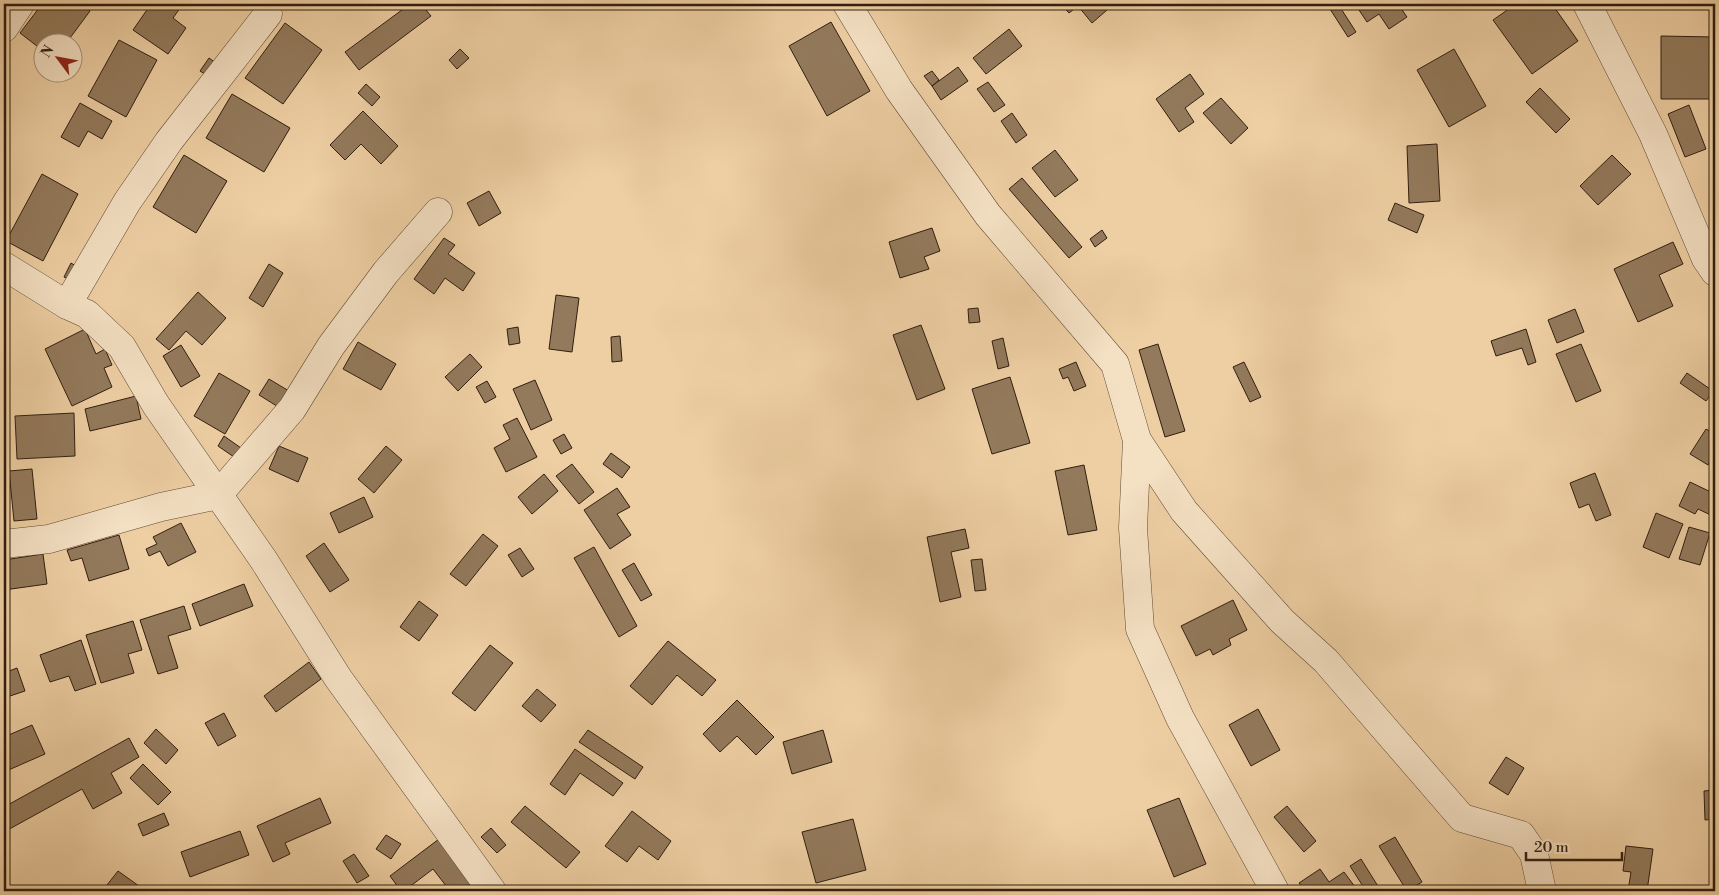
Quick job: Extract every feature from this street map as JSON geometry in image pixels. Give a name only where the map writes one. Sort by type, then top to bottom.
[{"type":"street","points":[[4,28],[20,4]]},
{"type":"street","points":[[847,4],[900,90],[988,215],[1115,364],[1137,440],[1184,510],[1282,621],[1326,661],[1462,818],[1520,835],[1534,854],[1542,891]]},
{"type":"street","points":[[1587,4],[1653,134],[1706,259],[1715,272]]},
{"type":"street","points":[[68,305],[127,202],[169,141],[268,14]]},
{"type":"street","points":[[4,544],[49,539],[161,507],[218,495],[292,408],[331,346],[380,279],[438,212]]},
{"type":"street","points":[[4,266],[68,305],[87,314],[122,347],[156,405],[263,560],[338,678],[492,891]]},
{"type":"street","points":[[1137,440],[1133,528],[1140,630],[1180,718],[1274,891]]},
{"type":"building","points":[[42,4],[80,4],[90,11],[74,32],[32,32],[32,42],[20,33]]},
{"type":"building","points":[[151,4],[183,4],[173,18],[186,28],[168,54],[133,30]]},
{"type":"building","points":[[410,4],[421,4],[431,16],[359,70],[345,52]]},
{"type":"building","points":[[1061,4],[1102,4],[1107,10],[1092,23],[1078,6],[1069,13]]},
{"type":"building","points":[[1338,4],[1356,32],[1348,37],[1330,9]]},
{"type":"building","points":[[1355,4],[1398,4],[1407,17],[1389,29],[1379,14],[1367,22]]},
{"type":"building","points":[[1516,4],[1552,4],[1578,41],[1532,74],[1493,20]]},
{"type":"building","points":[[831,22],[870,91],[827,116],[789,46]]},
{"type":"building","points":[[285,23],[322,50],[283,104],[245,78]]},
{"type":"building","points":[[1009,29],[1022,46],[986,74],[973,58]]},
{"type":"building","points":[[1661,36],[1715,37],[1715,99],[1661,99]]},
{"type":"building","points":[[119,40],[157,60],[126,117],[88,96]]},
{"type":"building","points":[[460,49],[469,58],[457,69],[449,60]]},
{"type":"building","points":[[1454,49],[1486,106],[1449,127],[1417,70]]},
{"type":"building","points":[[209,58],[216,63],[208,76],[200,71]]},
{"type":"building","points":[[958,67],[968,81],[941,100],[932,86]]},
{"type":"building","points":[[932,71],[939,80],[932,86],[924,76]]},
{"type":"building","points":[[1190,74],[1204,94],[1185,108],[1194,122],[1179,132],[1156,99]]},
{"type":"building","points":[[988,82],[1005,105],[994,112],[977,89]]},
{"type":"building","points":[[366,84],[380,97],[372,106],[358,93]]},
{"type":"building","points":[[1540,88],[1570,119],[1556,133],[1526,102]]},
{"type":"building","points":[[232,94],[290,128],[264,172],[206,138]]},
{"type":"building","points":[[1221,98],[1248,128],[1231,144],[1203,113]]},
{"type":"building","points":[[80,103],[112,121],[102,139],[88,131],[79,147],[61,137]]},
{"type":"building","points":[[1689,105],[1706,149],[1685,157],[1668,114]]},
{"type":"building","points":[[363,111],[398,146],[381,164],[361,144],[345,160],[330,145]]},
{"type":"building","points":[[1012,113],[1027,135],[1016,143],[1001,121]]},
{"type":"building","points":[[1437,144],[1440,201],[1409,203],[1407,146]]},
{"type":"building","points":[[1055,150],[1078,180],[1055,197],[1032,168]]},
{"type":"building","points":[[184,155],[227,181],[196,233],[153,207]]},
{"type":"building","points":[[1612,155],[1631,174],[1598,205],[1580,186]]},
{"type":"building","points":[[42,174],[78,194],[43,261],[6,241]]},
{"type":"building","points":[[1022,178],[1082,247],[1069,258],[1009,189]]},
{"type":"building","points":[[489,191],[501,213],[479,226],[467,203]]},
{"type":"building","points":[[1395,203],[1424,215],[1417,233],[1388,220]]},
{"type":"building","points":[[932,228],[940,251],[924,257],[929,269],[900,278],[889,242]]},
{"type":"building","points":[[1102,230],[1107,238],[1095,247],[1090,239]]},
{"type":"building","points":[[444,238],[455,245],[448,254],[475,273],[463,291],[445,278],[434,294],[414,279]]},
{"type":"building","points":[[1673,242],[1683,264],[1659,275],[1673,306],[1638,322],[1614,269]]},
{"type":"building","points":[[71,263],[79,268],[73,281],[64,277]]},
{"type":"building","points":[[269,264],[283,273],[263,307],[249,298]]},
{"type":"building","points":[[198,292],[226,318],[202,345],[186,331],[169,350],[156,339]]},
{"type":"building","points":[[556,295],[579,298],[572,352],[549,349]]},
{"type":"building","points":[[978,308],[980,322],[969,323],[968,309]]},
{"type":"building","points":[[1575,309],[1584,332],[1557,343],[1548,320]]},
{"type":"building","points":[[921,325],[945,389],[917,400],[893,335]]},
{"type":"building","points":[[518,327],[520,343],[509,345],[507,329]]},
{"type":"building","points":[[85,329],[96,354],[105,349],[112,365],[104,368],[112,387],[72,406],[45,349]]},
{"type":"building","points":[[1526,329],[1536,362],[1528,365],[1522,348],[1496,356],[1491,341]]},
{"type":"building","points":[[620,336],[622,361],[612,362],[611,337]]},
{"type":"building","points":[[1003,338],[1009,366],[998,369],[992,341]]},
{"type":"building","points":[[358,342],[396,364],[381,390],[343,369]]},
{"type":"building","points":[[1158,344],[1185,431],[1165,437],[1139,350]]},
{"type":"building","points":[[1581,344],[1601,391],[1576,402],[1556,354]]},
{"type":"building","points":[[181,345],[200,376],[181,387],[163,356]]},
{"type":"building","points":[[470,354],[482,367],[458,391],[445,377]]},
{"type":"building","points":[[1076,362],[1086,386],[1074,391],[1068,377],[1063,379],[1059,369]]},
{"type":"building","points":[[1244,362],[1261,397],[1250,402],[1233,367]]},
{"type":"building","points":[[219,373],[250,391],[225,434],[194,416]]},
{"type":"building","points":[[1687,373],[1713,391],[1706,401],[1680,383]]},
{"type":"building","points":[[1010,377],[1030,443],[992,454],[972,389]]},
{"type":"building","points":[[269,379],[289,391],[280,408],[259,395]]},
{"type":"building","points":[[535,380],[552,420],[531,430],[513,389]]},
{"type":"building","points":[[487,381],[496,397],[485,403],[476,387]]},
{"type":"building","points":[[136,396],[141,419],[90,431],[85,409]]},
{"type":"building","points":[[74,413],[75,456],[17,459],[15,416]]},
{"type":"building","points":[[517,418],[537,457],[506,472],[494,448],[510,439],[503,425]]},
{"type":"building","points":[[1706,429],[1715,434],[1715,452],[1708,465],[1690,454]]},
{"type":"building","points":[[564,434],[572,448],[561,454],[553,440]]},
{"type":"building","points":[[224,436],[241,448],[234,457],[218,446]]},
{"type":"building","points":[[279,446],[308,458],[298,482],[269,469]]},
{"type":"building","points":[[386,446],[402,460],[374,493],[358,479]]},
{"type":"building","points":[[611,453],[630,467],[622,478],[603,464]]},
{"type":"building","points":[[572,464],[594,492],[579,504],[556,476]]},
{"type":"building","points":[[1084,465],[1097,530],[1068,535],[1055,471]]},
{"type":"building","points":[[32,469],[37,519],[14,521],[9,471]]},
{"type":"building","points":[[1595,473],[1611,515],[1596,521],[1589,504],[1579,508],[1570,483]]},
{"type":"building","points":[[544,474],[558,491],[532,514],[518,497]]},
{"type":"building","points":[[1690,482],[1715,494],[1715,517],[1698,509],[1695,514],[1679,506]]},
{"type":"building","points":[[617,488],[630,507],[617,514],[631,535],[610,549],[584,510]]},
{"type":"building","points":[[364,497],[373,517],[339,533],[330,513]]},
{"type":"building","points":[[1656,513],[1683,524],[1669,558],[1643,547]]},
{"type":"building","points":[[181,523],[196,552],[168,566],[160,551],[149,556],[146,549],[157,544],[153,537]]},
{"type":"building","points":[[1689,527],[1710,533],[1700,565],[1679,559]]},
{"type":"building","points":[[965,529],[969,548],[951,552],[961,597],[940,602],[927,537]]},
{"type":"building","points":[[483,534],[498,546],[466,586],[450,574]]},
{"type":"building","points":[[119,535],[129,569],[89,581],[82,558],[71,561],[67,550]]},
{"type":"building","points":[[324,543],[349,580],[330,592],[306,556]]},
{"type":"building","points":[[594,547],[637,626],[619,637],[574,558]]},
{"type":"building","points":[[520,548],[534,569],[522,577],[508,555]]},
{"type":"building","points":[[43,554],[47,584],[4,590],[4,560]]},
{"type":"building","points":[[982,559],[986,590],[975,591],[971,560]]},
{"type":"building","points":[[634,563],[652,595],[641,601],[622,570]]},
{"type":"building","points":[[244,584],[253,606],[200,626],[192,604]]},
{"type":"building","points":[[1233,600],[1247,630],[1229,639],[1231,645],[1213,655],[1210,649],[1196,656],[1181,626]]},
{"type":"building","points":[[419,601],[438,615],[419,641],[400,627]]},
{"type":"building","points":[[184,606],[191,629],[168,636],[178,668],[158,674],[140,620]]},
{"type":"building","points":[[133,621],[142,650],[128,654],[134,673],[101,683],[86,635]]},
{"type":"building","points":[[81,640],[96,684],[75,691],[69,676],[50,682],[40,655]]},
{"type":"building","points":[[668,641],[716,680],[702,696],[677,675],[652,705],[630,686]]},
{"type":"building","points":[[490,645],[513,663],[475,711],[452,693]]},
{"type":"building","points":[[309,662],[321,679],[276,712],[264,696]]},
{"type":"building","points":[[17,668],[25,691],[4,698],[4,673]]},
{"type":"building","points":[[537,689],[556,705],[541,722],[522,706]]},
{"type":"building","points":[[737,700],[774,737],[756,755],[737,736],[720,752],[703,734]]},
{"type":"building","points":[[1258,709],[1280,750],[1251,766],[1229,725]]},
{"type":"building","points":[[224,713],[236,736],[218,746],[205,723]]},
{"type":"building","points":[[32,725],[45,754],[4,772],[4,737]]},
{"type":"building","points":[[156,729],[178,750],[166,764],[144,743]]},
{"type":"building","points":[[588,730],[643,767],[635,779],[579,742]]},
{"type":"building","points":[[823,730],[832,762],[792,774],[783,742]]},
{"type":"building","points":[[129,738],[139,757],[111,773],[122,793],[93,809],[82,789],[4,832],[4,807]]},
{"type":"building","points":[[575,749],[623,783],[613,796],[580,773],[565,795],[550,784]]},
{"type":"building","points":[[1506,757],[1524,768],[1508,795],[1489,783]]},
{"type":"building","points":[[143,764],[171,792],[158,805],[130,778]]},
{"type":"building","points":[[1715,790],[1715,819],[1705,820],[1704,791]]},
{"type":"building","points":[[320,798],[331,823],[285,843],[290,854],[273,862],[257,826]]},
{"type":"building","points":[[1179,798],[1206,864],[1174,877],[1147,810]]},
{"type":"building","points":[[525,806],[580,852],[566,868],[511,822]]},
{"type":"building","points":[[1287,806],[1316,841],[1304,852],[1274,817]]},
{"type":"building","points":[[632,811],[671,841],[658,860],[639,846],[627,862],[605,846]]},
{"type":"building","points":[[164,813],[169,825],[143,836],[138,824]]},
{"type":"building","points":[[853,819],[866,870],[816,883],[802,832]]},
{"type":"building","points":[[491,828],[506,845],[497,853],[481,837]]},
{"type":"building","points":[[240,831],[249,855],[190,877],[181,852]]},
{"type":"building","points":[[386,835],[401,844],[391,859],[376,849]]},
{"type":"building","points":[[1395,837],[1422,882],[1407,891],[1379,846]]},
{"type":"building","points":[[439,839],[472,883],[460,891],[450,891],[433,869],[404,891],[401,891],[390,876]]},
{"type":"building","points":[[1626,846],[1653,849],[1647,891],[1628,891],[1631,872],[1623,871]]},
{"type":"building","points":[[354,854],[369,876],[357,883],[343,861]]},
{"type":"building","points":[[1361,859],[1381,891],[1366,891],[1350,866]]},
{"type":"building","points":[[1320,869],[1329,882],[1344,872],[1358,891],[1305,891],[1299,883]]},
{"type":"building","points":[[1715,869],[1715,890],[1714,890]]},
{"type":"building","points":[[118,871],[146,891],[103,890]]}]
